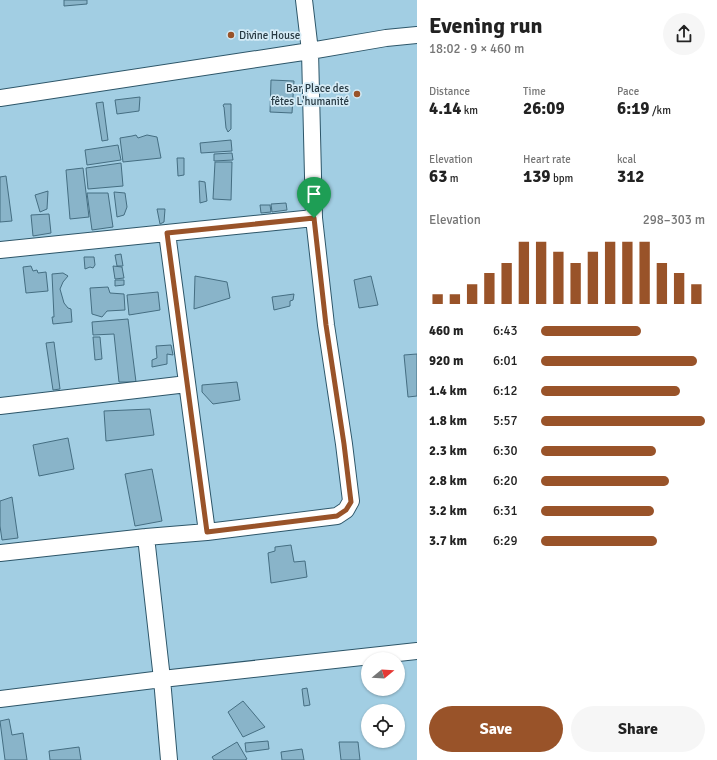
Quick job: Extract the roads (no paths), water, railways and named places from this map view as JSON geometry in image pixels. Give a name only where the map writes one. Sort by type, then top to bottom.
[{"type":"street","points":[[0,553],[207,532],[337,516],[346,510],[351,502],[326,325],[314,218],[310,51],[304,0]]},
{"type":"street","points":[[0,98],[386,38],[417,35]]},
{"type":"street","points":[[0,250],[314,218]]},
{"type":"street","points":[[167,233],[207,532]]},
{"type":"street","points":[[0,406],[187,384]]},
{"type":"street","points":[[146,537],[162,679],[169,760]]},
{"type":"street","points":[[0,699],[162,679],[417,651]]},
{"type":"place","name":"Divine House","points":[[231,35]]},
{"type":"place","name":"Bar Place des fêtes L'humanité","points":[[357,94]]}]
